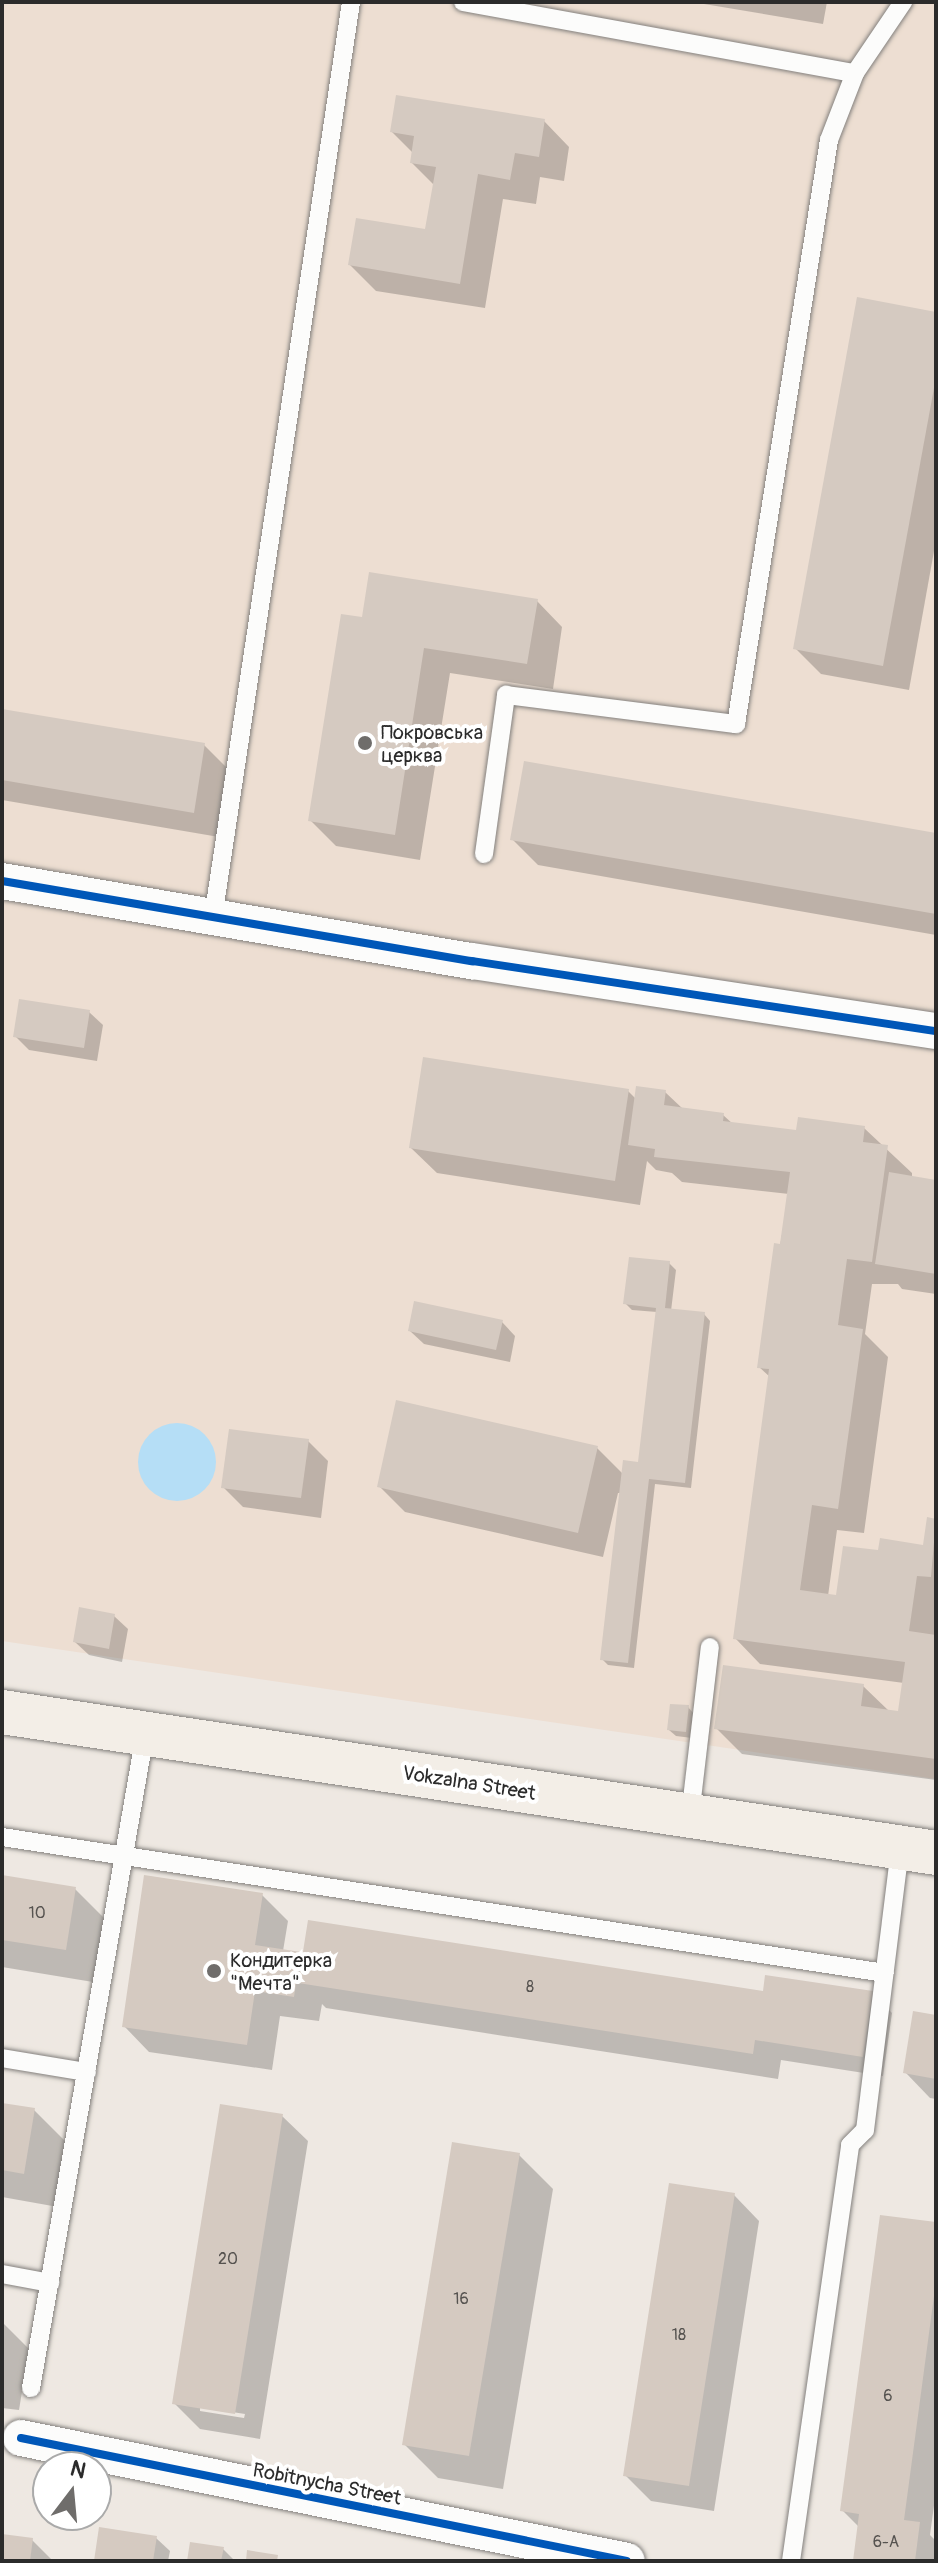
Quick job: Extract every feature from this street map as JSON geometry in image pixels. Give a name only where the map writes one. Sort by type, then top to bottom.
[{"type":"main road","name":"Vokzalna Street","points":[[2,1712],[918,1850]]},
{"type":"street","points":[[2,881],[213,918],[936,1031]]},
{"type":"street","name":"Robitnycha Street","points":[[21,2438],[627,2561]]},
{"type":"lane","points":[[213,918],[351,2]]},
{"type":"lane","points":[[463,2],[855,73]]},
{"type":"lane","points":[[484,854],[506,695],[736,724],[829,140],[855,73],[903,2]]},
{"type":"lane","points":[[690,1816],[710,1647]]},
{"type":"lane","points":[[31,2388],[87,2072],[121,1856],[145,1734]]},
{"type":"lane","points":[[2,1837],[885,1973]]},
{"type":"lane","points":[[791,2561],[850,2145],[865,2130],[885,1973],[918,1850]]},
{"type":"lane","points":[[2,2058],[87,2072]]},
{"type":"lane","points":[[2,2274],[50,2283]]},
{"type":"shaded area","points":[[2,2],[936,2],[936,1779],[2,1641]]},
{"type":"water","points":[[169,1423],[185,1423],[199,1429],[210,1440],[216,1462],[210,1484],[199,1495],[185,1501],[169,1501],[155,1495],[144,1484],[138,1470],[138,1454],[144,1440],[155,1429]]},
{"type":"building","points":[[396,95],[545,119],[539,157],[515,153],[510,180],[478,174],[460,284],[348,265],[356,218],[425,229],[436,167],[410,163],[414,136],[390,132]]},
{"type":"building","points":[[857,297],[936,312],[936,377],[883,666],[793,649]]},
{"type":"building","name":"Покровська церква","points":[[369,572],[538,599],[527,664],[424,648],[395,835],[308,821],[341,614],[362,617]]},
{"type":"building","points":[[2,709],[205,743],[194,813],[2,780]]},
{"type":"building","points":[[524,761],[936,833],[936,914],[510,840]]},
{"type":"building","points":[[19,999],[90,1010],[84,1048],[13,1037]]},
{"type":"building","points":[[423,1057],[629,1089],[615,1181],[409,1148]]},
{"type":"building","points":[[636,1086],[666,1090],[664,1105],[724,1113],[723,1121],[796,1130],[798,1117],[865,1126],[863,1142],[888,1145],[872,1262],[847,1259],[838,1325],[863,1329],[838,1509],[812,1505],[800,1590],[836,1595],[843,1546],[878,1550],[880,1538],[923,1545],[927,1517],[936,1519],[931,1577],[917,1576],[909,1631],[936,1635],[936,1759],[714,1729],[723,1665],[864,1684],[861,1706],[898,1711],[905,1662],[733,1639],[769,1369],[757,1368],[774,1243],[780,1244],[790,1172],[654,1157],[655,1149],[628,1145]]},
{"type":"building","points":[[889,1172],[936,1180],[936,1274],[875,1264]]},
{"type":"building","points":[[629,1257],[670,1261],[665,1308],[705,1312],[685,1483],[649,1479],[628,1663],[600,1660],[623,1460],[638,1462],[656,1308],[623,1304]]},
{"type":"building","points":[[414,1301],[503,1320],[496,1350],[408,1331]]},
{"type":"building","points":[[396,1400],[598,1446],[578,1533],[377,1487]]},
{"type":"building","points":[[229,1429],[309,1439],[301,1498],[221,1488]]},
{"type":"building","points":[[79,1607],[115,1614],[109,1649],[73,1642]]},
{"type":"building","points":[[670,1704],[689,1705],[686,1732],[667,1730]]},
{"type":"building","points":[[2,1875],[76,1887],[66,1950],[2,1940]]},
{"type":"building","name":"Кондитерка \"Мечта\"","points":[[144,1875],[263,1893],[255,1945],[301,1952],[294,1997],[255,1991],[247,2045],[122,2027]]},
{"type":"building","points":[[308,1920],[763,1991],[765,1975],[873,1991],[863,2057],[755,2040],[753,2054],[298,1983]]},
{"type":"building","points":[[913,2011],[936,2015],[936,2079],[903,2073]]},
{"type":"building","points":[[2,2103],[35,2108],[24,2174],[2,2170]]},
{"type":"building","points":[[220,2104],[283,2114],[235,2414],[172,2404]]},
{"type":"building","points":[[452,2142],[520,2153],[469,2456],[402,2445]]},
{"type":"building","points":[[669,2183],[735,2193],[689,2486],[623,2476]]},
{"type":"building","points":[[880,2215],[936,2222],[936,2281],[904,2520],[920,2522],[915,2561],[853,2561],[859,2514],[840,2511]]},
{"type":"building","points":[[112,2529],[157,2536],[153,2561],[94,2561],[98,2531]]},
{"type":"building","points":[[2,2534],[33,2538],[30,2561],[2,2561]]},
{"type":"building","points":[[190,2542],[224,2547],[221,2561],[187,2561]]},
{"type":"building","points":[[247,2550],[278,2555],[277,2561],[246,2561]]},
{"type":"cycle path","points":[[2,881],[472,961],[936,1031]]},
{"type":"cycle path","points":[[21,2438],[627,2561]]},
{"type":"place","name":"Покровська церква","points":[[365,743]]},
{"type":"place","name":"Кондитерка \"Мечта\"","points":[[214,1971]]}]
